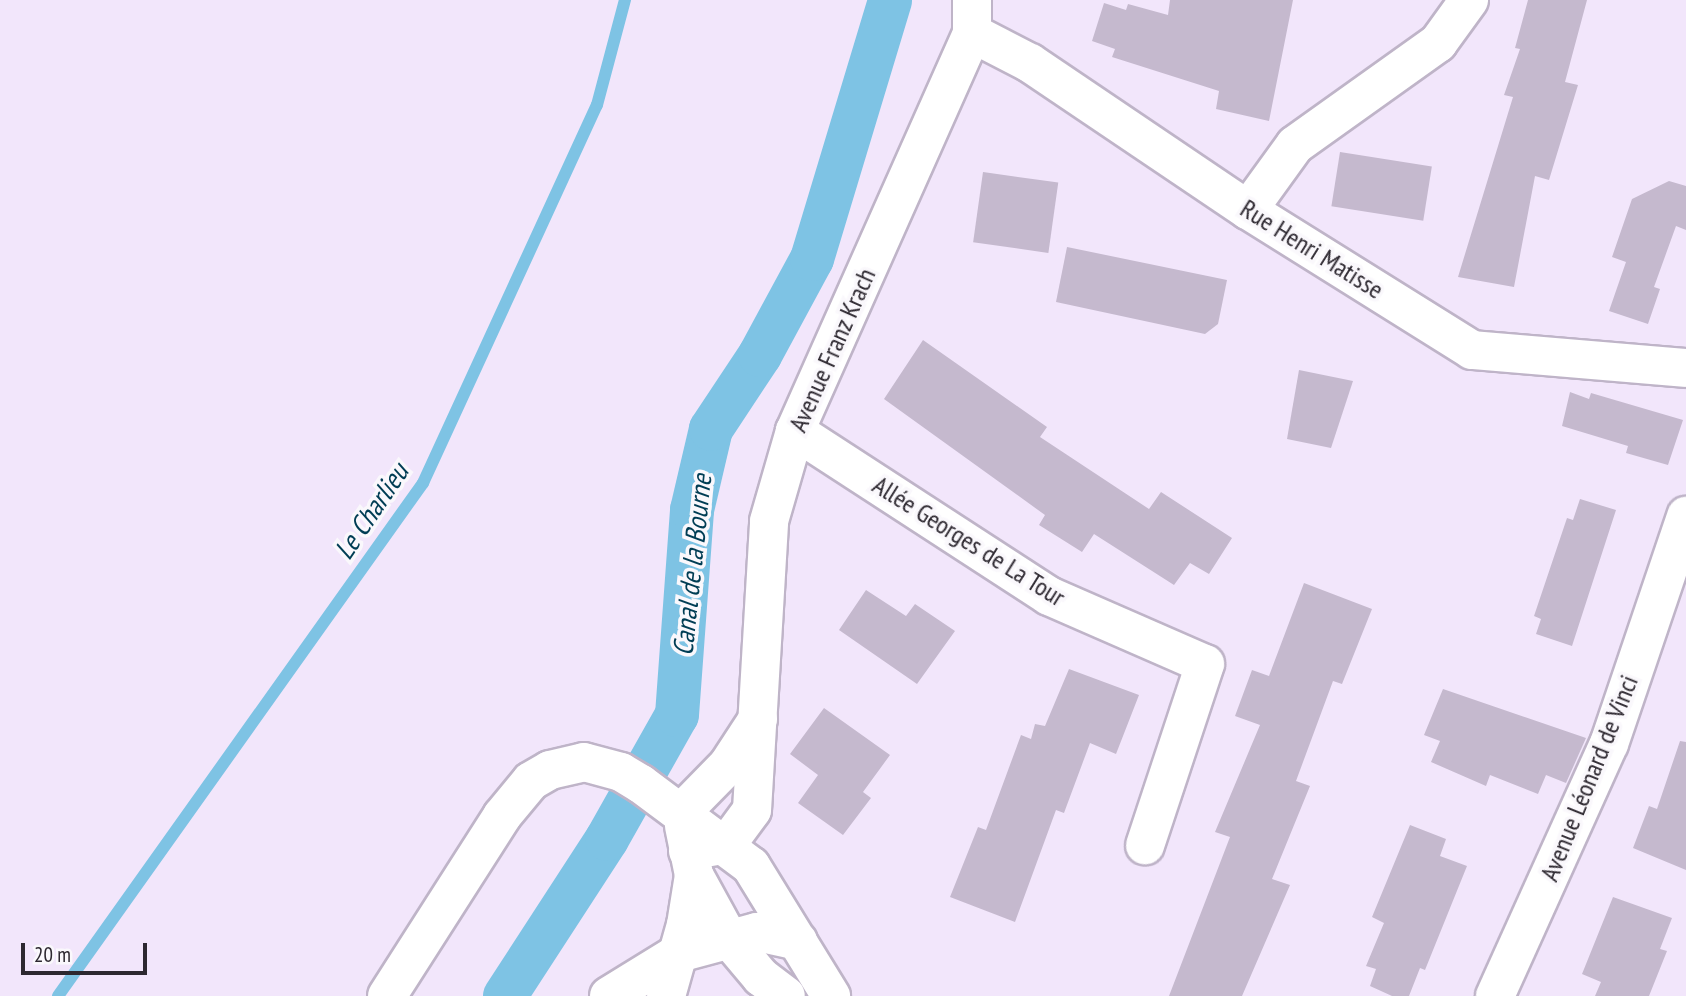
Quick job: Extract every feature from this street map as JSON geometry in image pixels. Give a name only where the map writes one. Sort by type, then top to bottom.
[{"type":"street","points":[[1248,210],[1294,145],[1438,43],[1469,0]]},
{"type":"street","name":"Rue Henri Matisse","points":[[972,17],[1030,63],[1248,210],[1472,350],[1686,368]]},
{"type":"street","name":"Avenue Franz Krach","points":[[727,844],[752,810],[769,521],[795,431],[972,17]]},
{"type":"street","name":"Allée Georges de La Tour","points":[[795,431],[1049,596],[1205,664],[1146,845]]},
{"type":"street","name":"Avenue Léonard de Vinci","points":[[1495,996],[1609,744],[1686,516]]},
{"type":"street","points":[[673,807],[728,765],[759,718]]},
{"type":"street","points":[[387,996],[476,852],[531,781],[566,765],[584,762],[621,772],[727,844],[751,866],[831,996]]},
{"type":"street","points":[[673,807],[691,863],[729,939],[761,977],[786,996]]},
{"type":"street","points":[[691,863],[727,844]]},
{"type":"street","points":[[666,996],[679,953],[691,863]]},
{"type":"street","points":[[609,996],[679,953],[757,932],[798,941]]},
{"type":"building","points":[[1170,0],[1293,0],[1269,121],[1216,109],[1219,91],[1112,57],[1115,49],[1092,41],[1104,3],[1126,10],[1128,4],[1168,15]]},
{"type":"building","points":[[1528,0],[1587,0],[1565,82],[1578,85],[1549,180],[1535,176],[1514,287],[1458,277],[1513,97],[1504,95],[1520,49],[1515,48]]},
{"type":"building","points":[[1340,152],[1432,167],[1423,221],[1331,206]]},
{"type":"building","points":[[983,172],[1058,183],[1048,253],[973,242]]},
{"type":"building","points":[[1669,181],[1686,186],[1686,230],[1676,226],[1654,287],[1660,289],[1648,324],[1609,311],[1626,262],[1612,257],[1632,199]]},
{"type":"building","points":[[1067,247],[1227,280],[1218,324],[1205,334],[1056,302]]},
{"type":"building","points":[[923,340],[1047,427],[1040,437],[1149,509],[1161,492],[1232,538],[1209,574],[1190,563],[1174,585],[1094,534],[1082,552],[1039,525],[1045,515],[884,399]]},
{"type":"building","points":[[1299,370],[1353,381],[1331,448],[1287,439]]},
{"type":"building","points":[[1570,392],[1589,399],[1591,393],[1683,420],[1668,465],[1626,453],[1628,446],[1562,426]]},
{"type":"building","points":[[1580,499],[1616,510],[1572,646],[1536,634],[1541,619],[1534,616],[1567,518],[1573,520]]},
{"type":"building","points":[[1304,583],[1372,609],[1342,684],[1333,681],[1296,781],[1310,786],[1272,879],[1290,885],[1242,996],[1169,996],[1230,837],[1215,832],[1260,725],[1235,716],[1252,670],[1269,676]]},
{"type":"building","points":[[866,590],[906,616],[915,604],[955,631],[917,684],[839,630]]},
{"type":"building","points":[[1069,669],[1139,695],[1116,754],[1090,743],[1064,813],[1056,810],[1015,922],[950,897],[978,827],[986,830],[1021,735],[1031,739],[1035,724],[1045,726]]},
{"type":"building","points":[[1443,689],[1586,738],[1566,783],[1546,775],[1538,794],[1490,775],[1486,786],[1431,762],[1440,741],[1424,735]]},
{"type":"building","points":[[824,708],[890,755],[863,792],[871,798],[843,835],[798,803],[818,775],[790,754]]},
{"type":"building","points":[[1680,741],[1686,742],[1686,870],[1633,848],[1649,806],[1657,809]]},
{"type":"building","points":[[1410,825],[1446,839],[1440,856],[1467,866],[1425,970],[1420,968],[1409,996],[1392,996],[1370,986],[1376,969],[1366,966],[1384,923],[1372,917]]},
{"type":"building","points":[[1613,897],[1672,918],[1660,949],[1667,951],[1649,996],[1595,996],[1601,982],[1582,974]]},
{"type":"waterway","name":"Le Charlieu","points":[[58,996],[423,483],[597,105],[625,0]]},
{"type":"waterway","name":"Canal de la Bourne","points":[[505,996],[607,839],[677,715],[692,510],[711,429],[760,355],[812,259],[890,0]]}]
